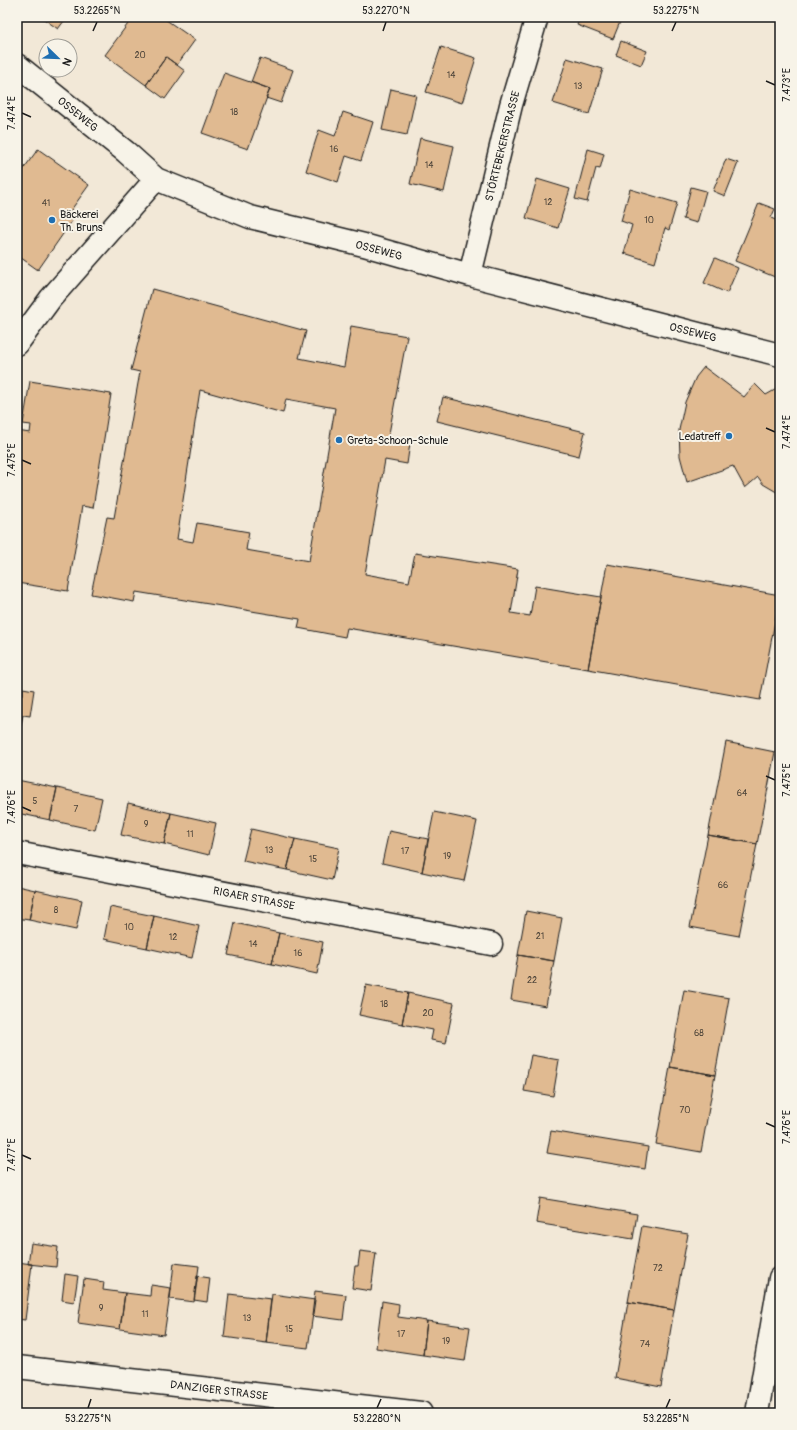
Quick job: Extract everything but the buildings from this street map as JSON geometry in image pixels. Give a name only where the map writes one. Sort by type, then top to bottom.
[{"type":"street","name":"STÖRTEBEKERSTRASSE","points":[[470,275],[511,105],[537,17]]},
{"type":"street","name":"OSSEWEG","points":[[17,65],[126,152],[156,179],[250,217],[364,245],[470,275],[780,355]]},
{"type":"street","points":[[17,344],[51,298],[156,179]]},
{"type":"street","name":"RIGAER STRASSE","points":[[17,853],[491,944]]},
{"type":"street","points":[[758,1413],[780,1278]]},
{"type":"street","name":"DANZIGER STRASSE","points":[[17,1367],[421,1413]]},
{"type":"place","name":"Bäckerei Th. Bruns","points":[[52,220]]},
{"type":"place","name":"Ledatreff","points":[[729,436]]},
{"type":"place","name":"Greta-Schoon-Schule","points":[[339,440]]}]
